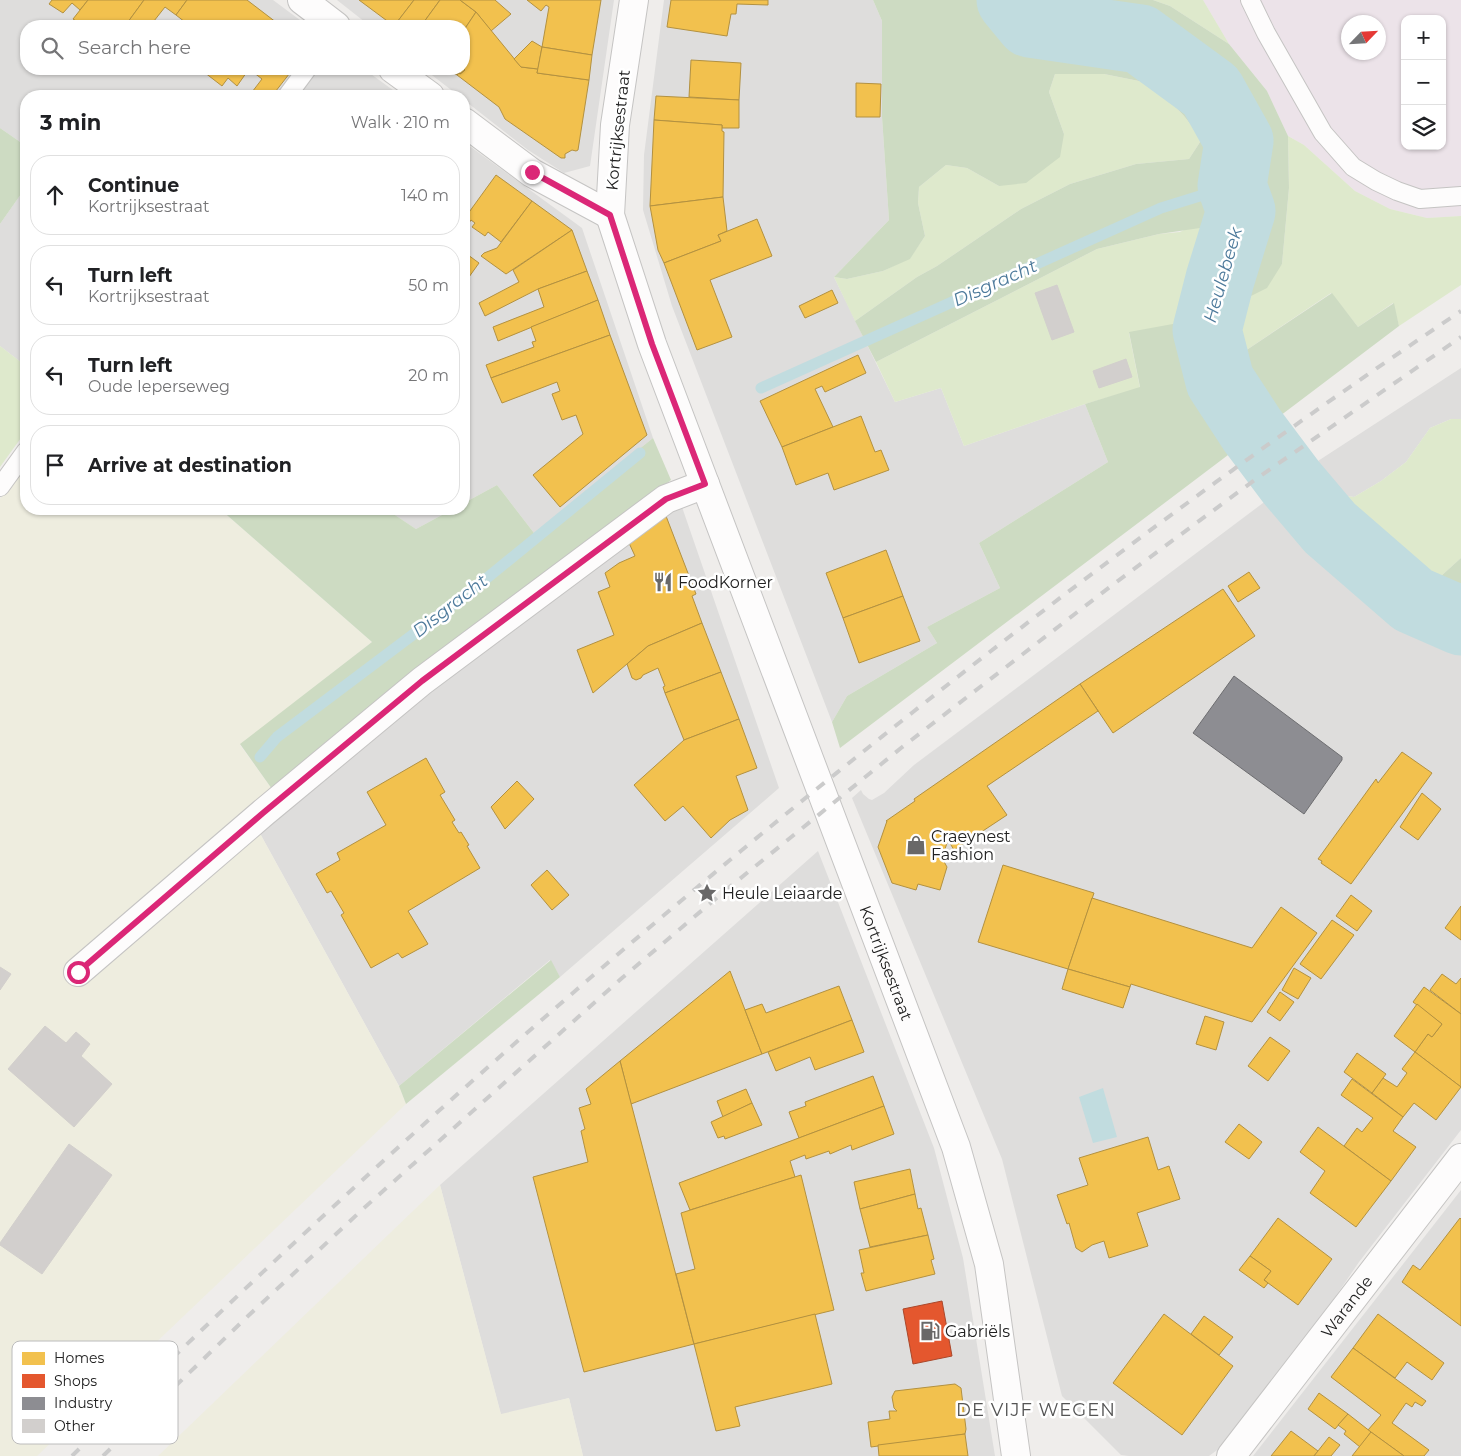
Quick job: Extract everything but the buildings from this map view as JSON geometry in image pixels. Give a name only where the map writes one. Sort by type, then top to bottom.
[{"type":"street","points":[[302,0],[328,20]]},
{"type":"street","name":"Kortrijksestraat","points":[[634,0],[615,125],[610,215],[652,344],[956,1147],[989,1264],[1016,1456]]},
{"type":"street","points":[[401,75],[422,90]]},
{"type":"street","points":[[470,126],[532,172],[610,215]]},
{"type":"street","points":[[78,972],[263,813],[422,681],[666,499],[705,484]]},
{"type":"street","name":"Warande","points":[[1231,1456],[1461,1158]]},
{"type":"lane","points":[[1250,0],[1266,34],[1322,133],[1353,167],[1398,192],[1420,199],[1461,196]]},
{"type":"lane","points":[[291,90],[303,75]]},
{"type":"lane","points":[[0,487],[20,459]]},
{"type":"shaded area","points":[[0,0],[273,0],[300,20],[20,20],[20,75],[292,75],[280,90],[20,90],[20,142],[0,128]]},
{"type":"shaded area","points":[[337,0],[614,0],[590,166],[564,173],[528,150],[470,105],[470,90],[451,90],[432,75],[470,75],[470,20],[362,20]]},
{"type":"shaded area","points":[[664,0],[873,0],[882,21],[882,117],[889,220],[834,277],[895,402],[941,388],[964,446],[1085,404],[1108,462],[979,543],[1000,588],[927,627],[937,643],[847,696],[832,722],[672,306],[643,210],[644,155]]},
{"type":"shaded area","points":[[1203,0],[1461,0],[1461,216],[1427,218],[1390,209],[1355,191],[1304,145],[1288,136],[1267,91],[1229,44]]},
{"type":"shaded area","points":[[313,75],[372,75],[393,90],[302,90]]},
{"type":"shaded area","points":[[470,146],[582,228],[653,438],[534,533],[497,485],[470,500]]},
{"type":"shaded area","points":[[20,196],[20,361],[0,346],[0,224]]},
{"type":"shaded area","points":[[1461,368],[1461,419],[1451,419],[1430,428],[1406,462],[1381,481],[1354,497],[1325,493],[1301,472]]},
{"type":"shaded area","points":[[1275,421],[1307,463],[1267,494],[1235,451]]},
{"type":"shaded area","points":[[20,470],[20,515],[227,515],[372,642],[240,745],[272,789],[257,828],[399,1086],[406,1104],[158,1341],[12,1341],[12,1444],[50,1444],[37,1456],[0,1456],[0,499]]},
{"type":"shaded area","points":[[1267,500],[1396,602],[1461,641],[1461,1130],[1359,1262],[1271,1391],[1239,1434],[1209,1456],[1121,1455],[1062,1396],[1002,1159],[852,798],[861,790],[863,794],[872,800],[884,793],[914,765]]},
{"type":"shaded area","points":[[682,507],[779,788],[560,977],[550,960],[399,1086],[257,828],[442,676],[666,512]]},
{"type":"shaded area","points":[[395,515],[442,515],[416,529]]},
{"type":"shaded area","points":[[818,851],[934,1148],[963,1258],[995,1456],[583,1456],[569,1398],[501,1415],[440,1185]]},
{"type":"shaded area","points":[[440,1185],[501,1414],[569,1398],[583,1456],[158,1456],[170,1444],[178,1444],[178,1437]]},
{"type":"shaded area","points":[[1461,1190],[1461,1456],[1253,1456]]},
{"type":"green space","points":[[873,0],[996,0],[1032,39],[1055,45],[1118,52],[1159,63],[1197,93],[1214,118],[1229,157],[1226,207],[1200,228],[1159,234],[1097,249],[876,362],[855,321],[917,277],[937,266],[1021,209],[1070,184],[1136,164],[1189,159],[1202,139],[1184,116],[1154,84],[1104,74],[1055,74],[1049,92],[1064,134],[1060,157],[1026,183],[999,186],[967,168],[946,165],[919,187],[918,203],[925,236],[910,259],[883,271],[847,279],[834,277],[889,220],[882,117],[882,21]]},
{"type":"green space","points":[[1031,0],[1060,0],[1065,16],[1044,10]]},
{"type":"green space","points":[[1060,0],[1153,0],[1170,6],[1229,44],[1267,91],[1288,136],[1289,188],[1282,264],[1267,288],[1251,296],[1238,286],[1256,228],[1254,175],[1248,139],[1231,100],[1188,53],[1153,29],[1119,21],[1065,16]]},
{"type":"green space","points":[[1153,0],[1203,0],[1229,44],[1170,6]]},
{"type":"green space","points":[[1055,74],[1104,74],[1154,84],[1184,116],[1202,139],[1189,159],[1136,164],[1070,184],[1021,209],[937,266],[917,277],[855,321],[834,277],[847,279],[883,271],[910,258],[925,236],[918,203],[919,187],[946,165],[967,168],[999,186],[1064,134],[1049,92]]},
{"type":"green space","points":[[0,128],[20,142],[20,196],[0,224]]},
{"type":"green space","points":[[1288,136],[1304,145],[1355,191],[1390,209],[1427,218],[1461,216],[1461,285],[1399,326],[1393,303],[1358,327],[1331,293],[1242,353],[1225,348],[1222,315],[1238,286],[1251,296],[1282,264],[1289,188]]},
{"type":"green space","points":[[1226,207],[1213,263],[1192,321],[1129,333],[1140,388],[1085,404],[964,446],[941,388],[895,402],[876,362],[1097,249],[1159,234],[1180,232]]},
{"type":"green space","points":[[1332,293],[1358,327],[1394,303],[1399,326],[840,748],[832,722],[847,696],[937,643],[927,627],[1000,588],[979,543],[1108,462],[1085,404],[1140,387],[1129,332],[1222,315],[1225,348],[1242,353]]},
{"type":"green space","points":[[0,346],[20,361],[20,439],[0,467]]},
{"type":"green space","points":[[1451,419],[1461,419],[1461,558],[1440,577],[1433,589],[1372,541],[1325,493],[1354,497],[1381,481],[1406,462],[1430,428]]},
{"type":"green space","points":[[653,438],[671,480],[272,789],[240,744],[372,642],[227,515],[395,515],[416,529],[442,515],[470,515],[470,500],[497,485],[534,533]]},
{"type":"green space","points":[[1461,558],[1461,641],[1413,613],[1433,589],[1440,577]]},
{"type":"green space","points":[[551,960],[560,977],[406,1104],[399,1086]]},
{"type":"water","points":[[1103,1088],[1117,1137],[1093,1143],[1079,1097]]},
{"type":"waterway","name":"Heulebeek","points":[[1011,0],[1030,23],[1140,39],[1211,91],[1239,141],[1232,186],[1241,211],[1220,279],[1207,330],[1220,381],[1252,430],[1291,482],[1330,528],[1413,600],[1461,621]]},
{"type":"waterway","name":"Disgracht","points":[[761,388],[1161,208],[1232,186]]},
{"type":"waterway","name":"Disgracht","points":[[260,757],[277,737],[471,591],[640,453]]},
{"type":"railway","points":[[178,1352],[377,1166],[482,1072],[695,889],[803,800],[1047,608],[1183,506],[1321,407],[1461,311]]},
{"type":"railway","points":[[178,1384],[364,1208],[622,978],[726,890],[901,748],[1115,583],[1256,479],[1461,337]]},
{"type":"railway","points":[[72,1456],[84,1444]]},
{"type":"railway","points":[[103,1456],[115,1444]]},
{"type":"place","name":"FoodKorner","points":[[663,582]]},
{"type":"place","name":"Craeynest Fashion","points":[[916,845]]},
{"type":"place","name":"Heule Leiaarde","points":[[707,893]]},
{"type":"place","name":"Gabriëls","points":[[930,1331]]},
{"type":"district","name":"DE VIJF WEGEN","points":[[1036,1410]]},
{"type":"route","points":[[78,972],[263,813],[422,681],[666,499],[705,484],[652,344],[610,215],[532,172]]}]
